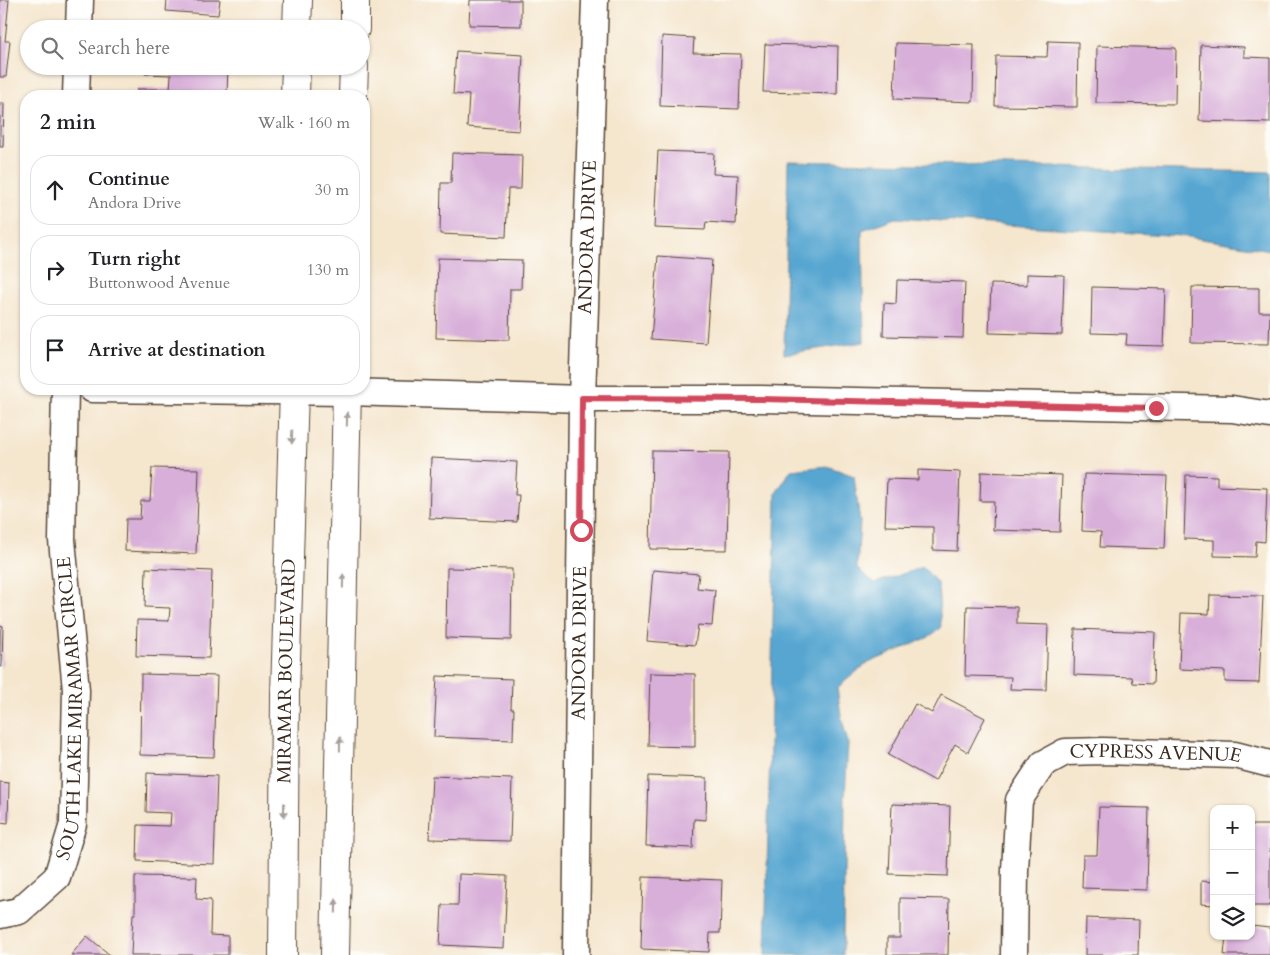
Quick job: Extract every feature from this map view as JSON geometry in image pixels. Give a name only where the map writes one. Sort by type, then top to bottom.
[{"type":"street","points":[[79,20],[80,0]]},
{"type":"street","points":[[297,20],[298,0]]},
{"type":"street","points":[[355,0],[355,20]]},
{"type":"street","name":"ANDORA DRIVE","points":[[576,955],[582,398],[595,0]]},
{"type":"street","points":[[76,90],[77,75]]},
{"type":"street","points":[[296,75],[296,90]]},
{"type":"street","points":[[353,90],[354,75]]},
{"type":"street","points":[[370,391],[582,398],[761,399],[1222,409],[1270,415]]},
{"type":"street","name":"SOUTH LAKE MIRAMAR CIRCLE","points":[[0,915],[19,911],[57,877],[73,824],[76,690],[62,540],[65,395]]},
{"type":"street","name":"MIRAMAR BOULEVARD","points":[[282,955],[285,694],[294,395]]},
{"type":"street","points":[[335,955],[347,395]]},
{"type":"street","name":"CYPRESS AVENUE","points":[[1014,955],[1015,870],[1019,800],[1043,764],[1065,752],[1103,751],[1235,755],[1270,764]]},
{"type":"water","points":[[788,161],[1270,172],[1270,250],[1183,236],[895,218],[862,230],[864,342],[784,354]]},
{"type":"water","points":[[827,466],[854,476],[860,522],[857,569],[875,583],[923,567],[938,584],[941,628],[927,638],[866,664],[837,688],[848,743],[845,797],[843,955],[765,955],[776,493],[791,470]]},
{"type":"building","points":[[0,0],[9,0],[5,41],[10,41],[6,77],[0,77]]},
{"type":"building","points":[[167,0],[220,0],[218,15],[166,11]]},
{"type":"building","points":[[470,0],[521,0],[521,26],[469,25]]},
{"type":"building","points":[[662,36],[694,38],[693,53],[741,54],[739,109],[660,106]]},
{"type":"building","points":[[1048,41],[1078,42],[1077,107],[995,106],[996,56],[1047,57]]},
{"type":"building","points":[[896,43],[974,45],[973,102],[894,99]]},
{"type":"building","points":[[765,44],[838,46],[837,94],[763,92]]},
{"type":"building","points":[[1201,45],[1244,47],[1244,57],[1270,58],[1270,123],[1199,121]]},
{"type":"building","points":[[1097,46],[1176,48],[1175,104],[1096,103]]},
{"type":"building","points":[[456,51],[523,55],[519,131],[467,127],[469,95],[453,94]]},
{"type":"building","points":[[171,75],[228,75],[227,90],[137,90],[170,89]]},
{"type":"building","points":[[0,103],[4,103],[3,147],[0,147]]},
{"type":"building","points":[[658,151],[714,153],[713,174],[738,175],[736,224],[706,222],[705,230],[654,228]]},
{"type":"building","points":[[452,153],[522,155],[521,189],[508,189],[506,237],[440,234],[441,183],[451,183]]},
{"type":"building","points":[[658,256],[712,260],[706,343],[651,339]]},
{"type":"building","points":[[438,258],[522,260],[521,289],[510,289],[509,340],[436,338]]},
{"type":"building","points":[[1027,274],[1064,275],[1062,335],[989,333],[991,284],[1027,285]]},
{"type":"building","points":[[897,280],[965,282],[963,338],[883,336],[884,303],[896,304]]},
{"type":"building","points":[[1092,287],[1166,289],[1164,346],[1126,345],[1127,334],[1091,333]]},
{"type":"building","points":[[1192,287],[1259,288],[1259,312],[1270,312],[1269,344],[1191,343]]},
{"type":"building","points":[[652,451],[729,452],[727,550],[650,549]]},
{"type":"building","points":[[431,458],[517,462],[515,495],[519,495],[517,522],[429,518]]},
{"type":"building","points":[[152,468],[199,469],[196,554],[125,551],[126,519],[140,519],[141,501],[150,501]]},
{"type":"building","points":[[918,470],[960,472],[957,551],[933,550],[933,527],[885,526],[887,479],[918,480]]},
{"type":"building","points":[[981,472],[1062,475],[1060,532],[993,530],[994,501],[980,501]]},
{"type":"building","points":[[1084,474],[1167,476],[1164,549],[1100,547],[1101,532],[1082,531]]},
{"type":"building","points":[[1186,475],[1217,476],[1217,486],[1267,488],[1265,542],[1256,541],[1255,557],[1214,556],[1214,540],[1184,539]]},
{"type":"building","points":[[146,568],[212,571],[209,658],[136,656],[137,620],[169,621],[170,608],[145,607]]},
{"type":"building","points":[[447,568],[512,569],[511,640],[446,638]]},
{"type":"building","points":[[653,570],[699,574],[697,588],[715,590],[712,626],[698,625],[695,645],[647,641]]},
{"type":"building","points":[[1210,595],[1263,596],[1259,683],[1225,682],[1225,671],[1179,669],[1181,613],[1209,614]]},
{"type":"building","points":[[967,606],[1017,607],[1017,624],[1048,625],[1046,690],[1010,689],[1011,677],[965,676]]},
{"type":"building","points":[[0,625],[3,626],[2,667],[0,667]]},
{"type":"building","points":[[1075,629],[1155,632],[1153,684],[1133,683],[1132,677],[1074,675]]},
{"type":"building","points":[[650,673],[695,674],[695,747],[648,746]]},
{"type":"building","points":[[141,674],[217,676],[214,757],[140,755]]},
{"type":"building","points":[[437,676],[512,679],[511,709],[514,709],[513,740],[434,737]]},
{"type":"building","points":[[941,695],[985,718],[968,752],[955,744],[935,781],[888,755],[915,704],[932,713]]},
{"type":"building","points":[[147,773],[217,776],[214,864],[137,861],[138,825],[170,826],[171,813],[146,812]]},
{"type":"building","points":[[432,776],[512,779],[510,841],[429,839]]},
{"type":"building","points":[[648,776],[707,778],[706,820],[694,819],[693,848],[646,846]]},
{"type":"building","points":[[0,782],[9,783],[8,823],[0,822]]},
{"type":"building","points":[[892,804],[950,806],[948,876],[889,874]]},
{"type":"building","points":[[1099,807],[1149,808],[1147,890],[1082,888],[1083,855],[1097,855]]},
{"type":"building","points":[[1255,825],[1270,825],[1270,906],[1255,906]]},
{"type":"building","points":[[459,874],[507,876],[504,948],[440,945],[442,905],[458,905]]},
{"type":"building","points":[[135,876],[197,877],[196,899],[211,900],[210,935],[228,936],[228,955],[131,955],[133,914],[135,914]]},
{"type":"building","points":[[643,877],[722,880],[720,933],[710,933],[709,952],[641,949]]},
{"type":"building","points":[[1201,881],[1210,882],[1210,905],[1201,904]]},
{"type":"building","points":[[900,898],[949,899],[948,955],[887,955],[887,938],[900,938]]},
{"type":"building","points":[[1086,918],[1139,920],[1138,955],[1085,955]]},
{"type":"building","points":[[1255,926],[1270,928],[1270,955],[1224,955],[1226,940],[1255,940]]},
{"type":"building","points":[[87,936],[110,955],[71,955]]},
{"type":"route","points":[[581,530],[582,398],[761,399],[1156,408]]}]
